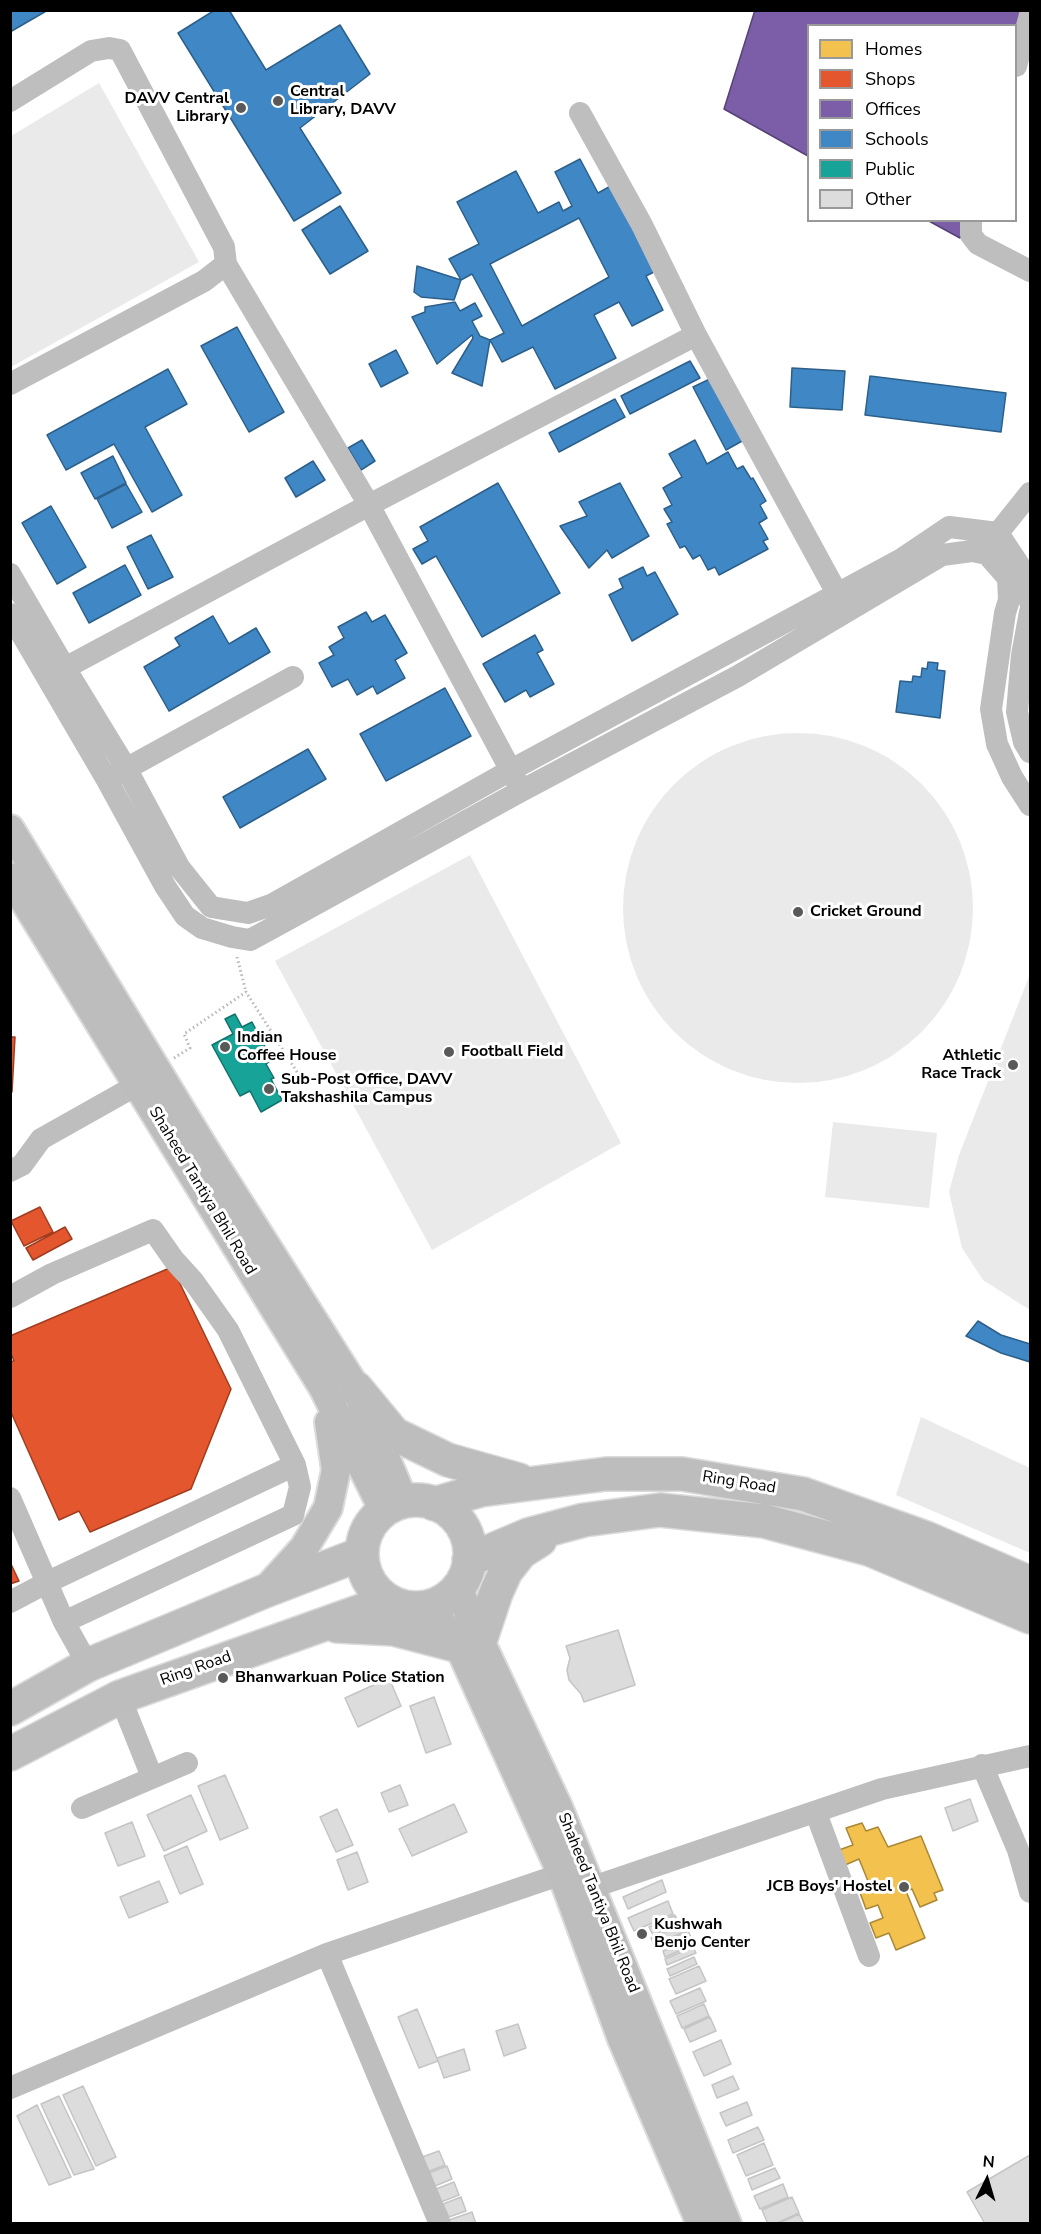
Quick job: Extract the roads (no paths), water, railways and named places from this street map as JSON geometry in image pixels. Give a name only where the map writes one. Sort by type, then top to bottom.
[{"type":"highway","points":[[356,1388],[394,1434],[448,1460],[533,1484]]},
{"type":"highway","name":"Ring Road","points":[[407,1505],[481,1490],[606,1474],[682,1474],[803,1494],[926,1538],[1030,1583]]},
{"type":"highway","points":[[407,1505],[445,1509],[461,1526],[469,1548],[464,1574],[448,1597],[429,1606],[409,1607],[389,1601],[369,1581],[363,1568],[362,1554],[367,1530],[407,1505]]},
{"type":"highway","name":"Ring Road","points":[[464,1574],[528,1535],[584,1520],[660,1510],[764,1521],[869,1549],[1030,1617]]},
{"type":"highway","points":[[315,1626],[394,1629],[470,1643],[506,1571],[520,1552],[540,1540],[581,1528],[629,1522],[764,1521]]},
{"type":"highway","points":[[10,1709],[88,1665],[362,1554]]},
{"type":"highway","name":"Ring Road","points":[[10,1754],[120,1697],[389,1601]]},
{"type":"main road","points":[[10,829],[147,1077],[204,1148],[356,1388],[407,1505]]},
{"type":"main road","name":"Shaheed Tantiya Bhil Road","points":[[10,877],[147,1077],[324,1389],[407,1505]]},
{"type":"main road","points":[[265,1592],[304,1548],[328,1508],[336,1470],[324,1389]]},
{"type":"main road","name":"Shaheed Tantiya Bhil Road","points":[[464,1574],[470,1643],[562,1874],[622,2039],[702,2223]]},
{"type":"main road","name":"Shaheed Tantiya Bhil Road","points":[[429,1606],[470,1643],[558,1807],[727,2223]]},
{"type":"street","points":[[1017,62],[1030,15]]},
{"type":"street","points":[[10,101],[91,51],[109,48],[120,50],[224,247],[226,264],[369,505],[521,791]]},
{"type":"street","points":[[580,113],[642,225],[696,335],[842,603]]},
{"type":"street","points":[[971,222],[971,235],[978,244],[1030,271]]},
{"type":"street","points":[[10,384],[204,281],[226,264]]},
{"type":"street","points":[[65,668],[369,505],[696,335]]},
{"type":"street","points":[[987,554],[998,533],[1030,493]]},
{"type":"street","points":[[10,614],[107,780],[165,886],[185,916],[202,928],[232,938],[250,940],[521,791],[738,676],[949,527],[998,533],[1027,577],[1030,602]]},
{"type":"street","points":[[10,574],[126,768],[179,867],[211,907],[248,913],[272,905],[511,770],[942,555],[972,551],[987,554],[1008,578],[1009,600],[991,709],[997,744],[1012,777],[1030,805]]},
{"type":"street","points":[[1030,612],[1017,712],[1024,742],[1030,752]]},
{"type":"street","points":[[1000,652],[1026,656]]},
{"type":"street","points":[[107,780],[293,677]]},
{"type":"street","points":[[10,1171],[22,1165],[41,1139],[147,1077]]},
{"type":"street","points":[[10,1297],[51,1274],[153,1230],[228,1330],[295,1465],[300,1487],[293,1515],[64,1622]]},
{"type":"street","points":[[10,1602],[295,1465]]},
{"type":"street","points":[[10,1498],[64,1622],[88,1665]]},
{"type":"street","points":[[120,1697],[152,1777]]},
{"type":"street","points":[[590,1888],[882,1789],[1030,1756]]},
{"type":"street","points":[[82,1808],[187,1763]]},
{"type":"street","points":[[982,1765],[1018,1850],[1030,1892]]},
{"type":"street","points":[[816,1813],[869,1956]]},
{"type":"street","points":[[10,2088],[327,1954],[562,1874]]},
{"type":"street","points":[[327,1954],[440,2223]]},
{"type":"place","name":"Central Library, DAVV","points":[[278,101]]},
{"type":"place","name":"DAVV Central Library","points":[[241,108]]},
{"type":"place","name":"Cricket Ground","points":[[798,912]]},
{"type":"place","name":"Indian Coffee House","points":[[225,1047]]},
{"type":"place","name":"Football Field","points":[[449,1052]]},
{"type":"place","name":"Athletic Race Track","points":[[1013,1065]]},
{"type":"place","name":"Sub-Post Office, DAVV Takshashila Campus","points":[[269,1089]]},
{"type":"place","name":"Bhanwarkuan Police Station","points":[[223,1678]]},
{"type":"place","name":"JCB Boys' Hostel","points":[[904,1887]]},
{"type":"place","name":"Kushwah Benjo Center","points":[[642,1934]]}]
